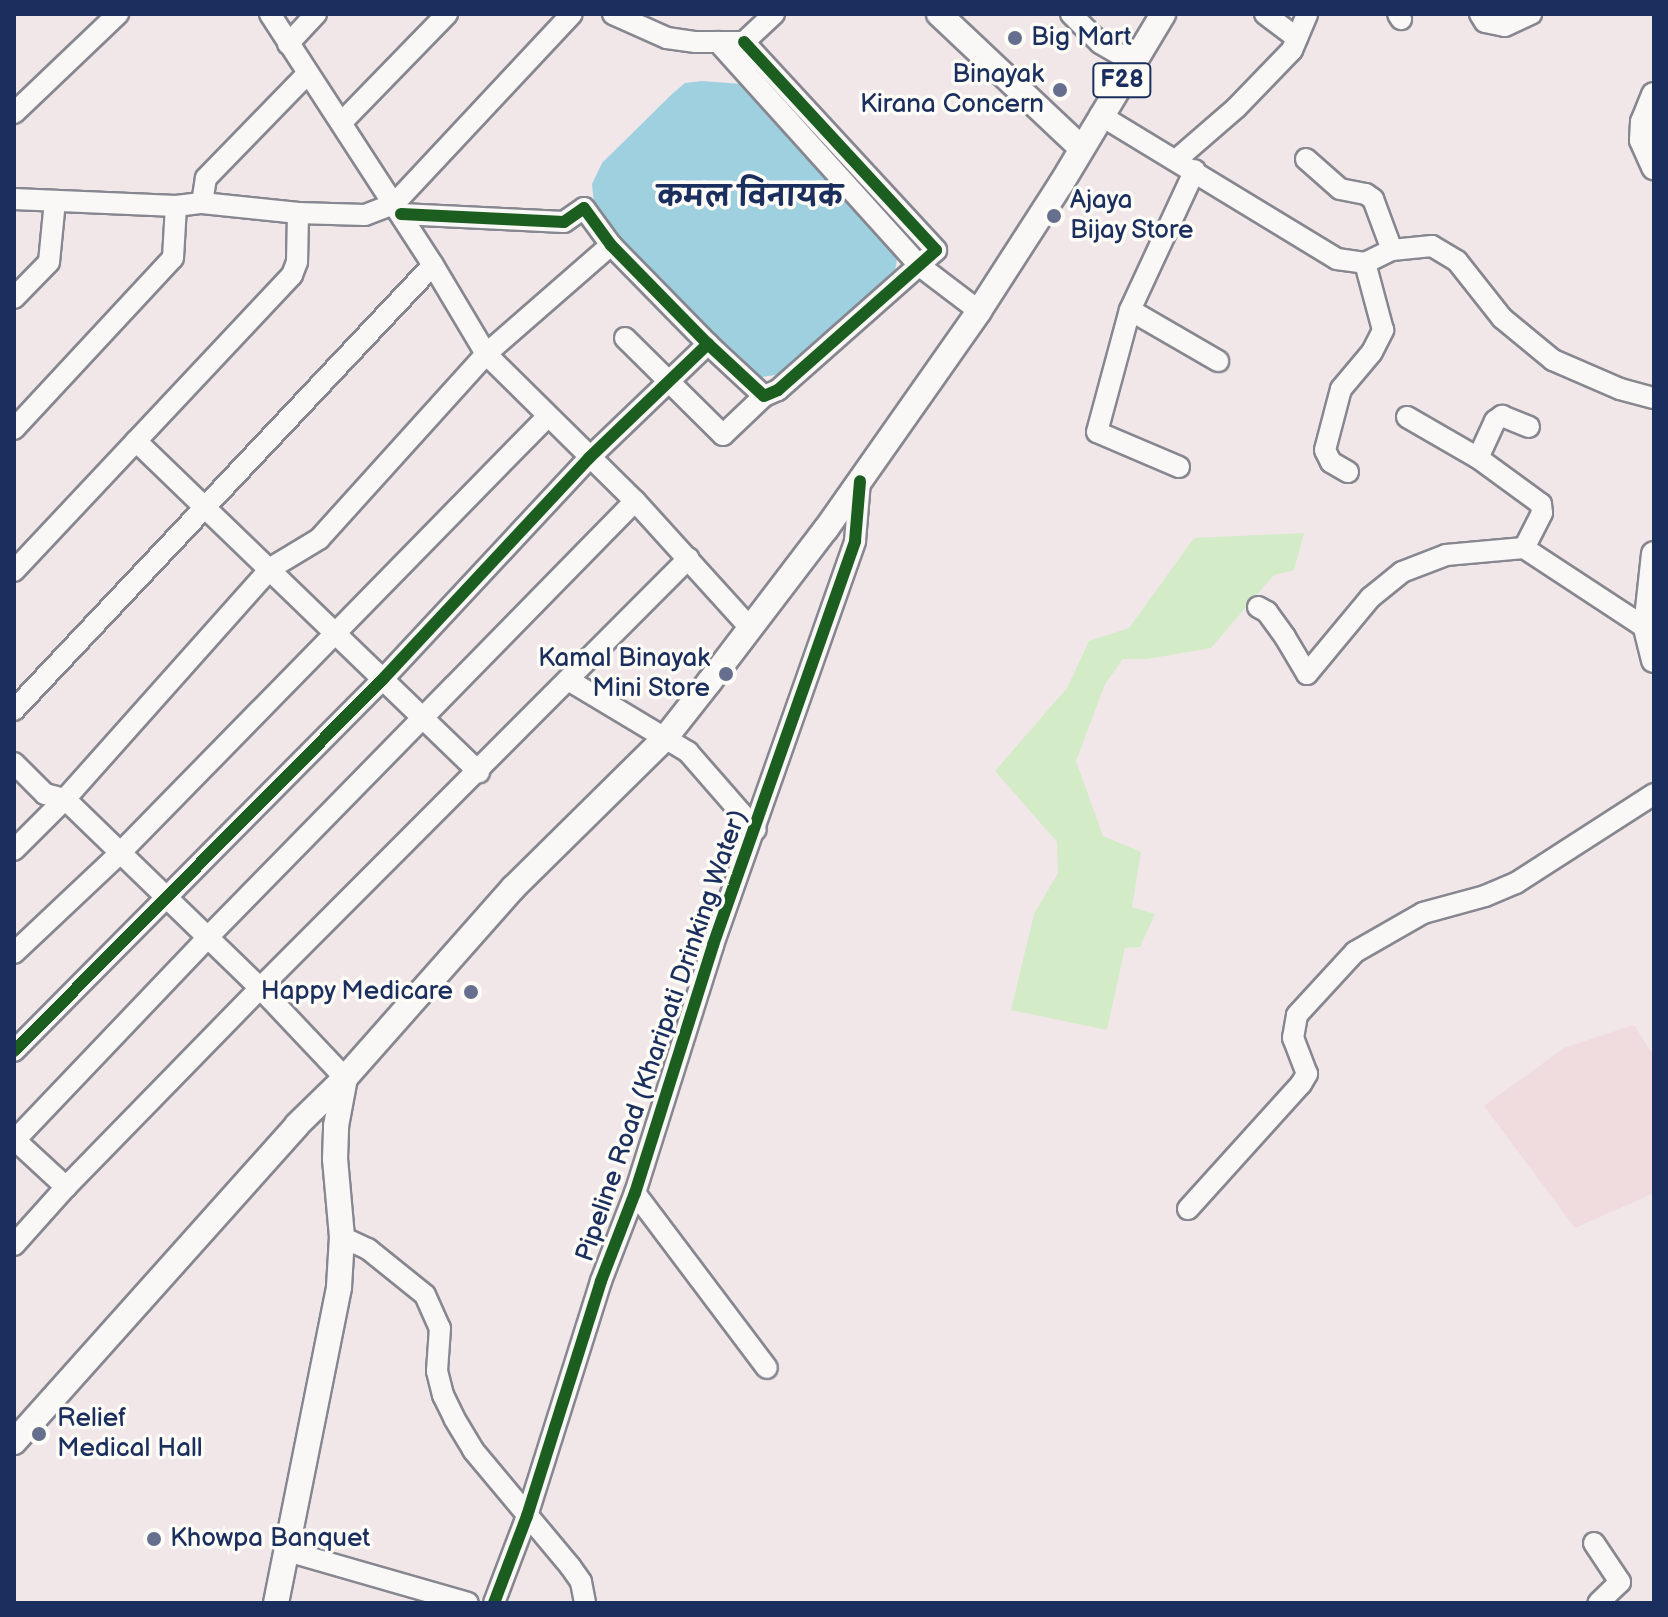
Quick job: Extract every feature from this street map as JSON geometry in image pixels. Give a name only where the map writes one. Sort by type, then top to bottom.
[{"type":"main road","points":[[939,14],[1080,147]]},
{"type":"main road","name":"F28","points":[[345,1078],[513,888],[666,737],[750,628],[860,481],[979,311],[1061,184],[1080,147],[1163,14]]},
{"type":"main road","points":[[1654,95],[1643,122],[1642,140],[1654,167]]},
{"type":"main road","points":[[1654,554],[1646,628],[1654,660]]},
{"type":"main road","points":[[276,1603],[330,1346],[342,1237],[335,1159],[336,1126],[345,1078]]},
{"type":"main road","points":[[14,1442],[297,1125],[345,1078]]},
{"type":"street","points":[[14,113],[118,14]]},
{"type":"street","points":[[270,14],[433,265],[486,354],[635,501],[750,628]]},
{"type":"street","points":[[288,44],[316,14]]},
{"type":"street","points":[[342,122],[447,14]]},
{"type":"street","points":[[397,209],[572,14]]},
{"type":"street","points":[[613,14],[667,38],[718,42],[744,42],[774,14]]},
{"type":"street","points":[[1071,14],[1100,43],[1133,62]]},
{"type":"street","points":[[1265,14],[1297,38]]},
{"type":"street","points":[[1179,467],[1097,432],[1130,310],[1185,165],[1292,50],[1307,14]]},
{"type":"street","points":[[1480,14],[1485,22],[1505,26],[1531,14]]},
{"type":"street","points":[[718,42],[920,266],[979,311]]},
{"type":"street","points":[[625,338],[723,435],[764,396],[791,381],[936,250],[744,42]]},
{"type":"street","points":[[202,203],[206,178],[308,73]]},
{"type":"street","points":[[1100,115],[1185,165],[1309,245],[1337,259],[1365,263],[1392,250],[1432,246],[1457,261],[1502,318],[1553,360],[1620,389],[1654,398]]},
{"type":"street","points":[[1306,159],[1340,189],[1366,194],[1373,199],[1392,250]]},
{"type":"street","points":[[14,199],[176,206],[202,203],[298,213],[365,215],[397,209],[564,222],[584,208],[611,245],[764,396]]},
{"type":"street","points":[[14,298],[49,262],[55,201]]},
{"type":"street","points":[[14,429],[173,258],[176,206]]},
{"type":"street","points":[[14,571],[292,275],[297,262],[298,213]]},
{"type":"street","points":[[14,850],[65,799],[271,568],[319,539],[486,354],[611,245]]},
{"type":"street","points":[[1348,472],[1331,462],[1325,450],[1341,389],[1372,352],[1383,330],[1365,263]]},
{"type":"street","points":[[14,710],[433,265]]},
{"type":"street","points":[[1130,310],[1218,361]]},
{"type":"street","points":[[14,1051],[383,679],[589,458],[708,344]]},
{"type":"street","points":[[1478,458],[1495,421],[1502,416],[1529,427]]},
{"type":"street","points":[[14,953],[121,852],[547,417]]},
{"type":"street","points":[[1407,417],[1478,458],[1541,504],[1542,513],[1524,548]]},
{"type":"street","points":[[136,441],[207,506],[479,772]]},
{"type":"street","name":"Pipeline Road (Kharipati Drinking Water)","points":[[494,1603],[527,1516],[601,1281],[635,1193],[713,945],[756,830],[855,541],[860,481]]},
{"type":"street","points":[[66,1187],[14,1140],[635,501]]},
{"type":"street","points":[[1258,607],[1267,612],[1307,674],[1370,598],[1402,572],[1446,555],[1524,548],[1646,628]]},
{"type":"street","points":[[14,1245],[66,1187],[260,988],[570,681],[689,558]]},
{"type":"street","points":[[570,681],[688,752],[756,830]]},
{"type":"street","points":[[14,763],[45,794],[65,799],[121,852],[260,988],[345,1078]]},
{"type":"street","points":[[1188,1209],[1301,1084],[1307,1074],[1306,1064],[1293,1038],[1297,1015],[1355,952],[1423,913],[1485,896],[1516,883],[1654,794]]},
{"type":"street","points":[[635,1193],[767,1368]]},
{"type":"street","points":[[342,1237],[368,1249],[425,1295],[440,1328],[437,1371],[443,1395],[473,1450],[581,1582],[585,1603]]},
{"type":"street","points":[[1594,1543],[1620,1582],[1598,1603]]},
{"type":"street","points":[[287,1551],[468,1603]]},
{"type":"shaded area","points":[[1634,1025],[1654,1056],[1654,1193],[1575,1228],[1484,1106],[1564,1048]]},
{"type":"green space","points":[[1304,533],[1294,570],[1274,575],[1211,648],[1147,659],[1123,659],[1105,684],[1076,761],[1103,836],[1141,852],[1132,907],[1155,914],[1140,947],[1125,948],[1107,1030],[1011,1010],[1034,914],[1058,873],[1057,842],[995,771],[1067,688],[1089,641],[1129,628],[1194,538]]},
{"type":"water","points":[[685,83],[741,84],[893,250],[897,259],[894,277],[781,374],[762,377],[743,367],[616,242],[594,205],[592,184],[602,163]]},
{"type":"cycle path","points":[[401,214],[564,222],[584,208],[611,245],[708,344],[764,396],[778,390],[936,250],[744,42]]},
{"type":"cycle path","points":[[14,1051],[383,679],[589,458],[708,344]]},
{"type":"cycle path","points":[[494,1603],[527,1516],[601,1281],[635,1193],[713,945],[855,541],[860,481]]},
{"type":"place","name":"Big Mart","points":[[1015,38]]},
{"type":"place","name":"Binayak Kirana Concern","points":[[1060,90]]},
{"type":"place","name":"Ajaya Bijay Store","points":[[1054,216]]},
{"type":"place","name":"Kamal Binayak Mini Store","points":[[726,674]]},
{"type":"place","name":"Happy Medicare","points":[[471,992]]},
{"type":"place","name":"Relief Medical Hall","points":[[39,1434]]},
{"type":"place","name":"Khowpa Banquet","points":[[154,1539]]},
{"type":"district","name":"कमल विनायक","points":[[750,198]]}]
